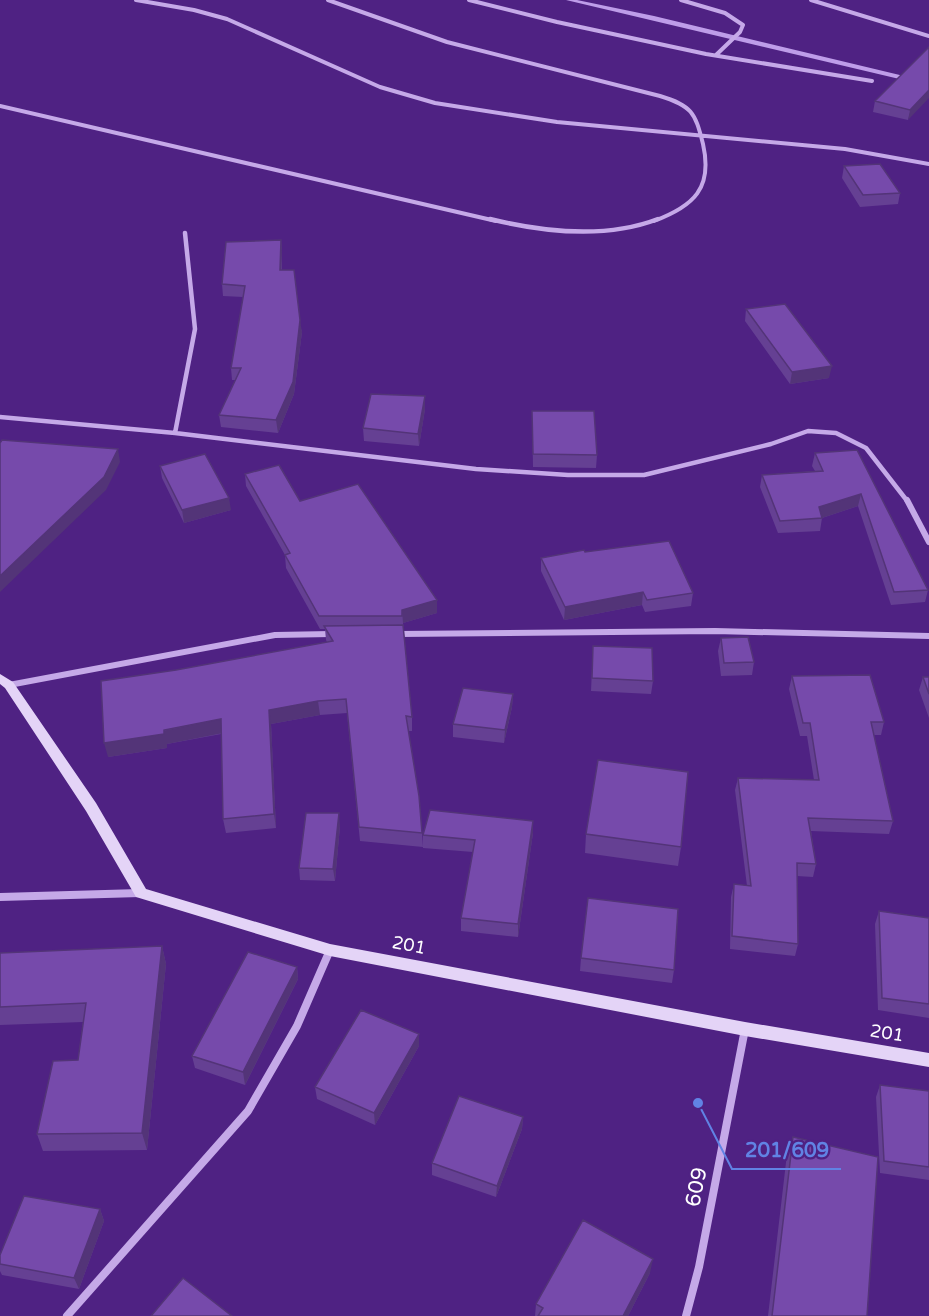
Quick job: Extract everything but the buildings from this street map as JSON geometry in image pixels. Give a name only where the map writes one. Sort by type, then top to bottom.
[{"type":"street","points":[[136,0],[194,10],[227,19],[371,83],[435,103],[546,121],[845,148],[929,164]]},
{"type":"street","points":[[0,106],[510,224],[560,230],[613,230],[655,221],[681,207],[700,191],[709,170],[699,121],[688,108],[653,95],[464,47],[382,21],[328,0]]},
{"type":"street","points":[[469,0],[557,22],[716,55],[872,81]]},
{"type":"street","points":[[681,0],[725,13],[743,26],[740,32],[716,55]]},
{"type":"street","points":[[811,0],[929,36]]},
{"type":"street","points":[[175,433],[195,329],[185,233]]},
{"type":"street","points":[[0,417],[175,433],[476,470],[568,475],[644,475],[771,444],[808,431],[836,433],[866,448],[912,507],[929,542]]},
{"type":"street","points":[[393,634],[715,631],[929,636]]},
{"type":"street","points":[[0,897],[141,893],[91,807],[4,682],[275,635],[334,634]]},
{"type":"street","name":"201","points":[[141,893],[330,950],[745,1029],[929,1060]]},
{"type":"street","points":[[67,1316],[248,1111],[297,1026],[330,950]]},
{"type":"street","name":"609","points":[[686,1316],[699,1267],[745,1029]]},
{"type":"waterway","points":[[569,0],[929,84]]},
{"type":"place","name":"201/609","points":[[698,1103]]}]
